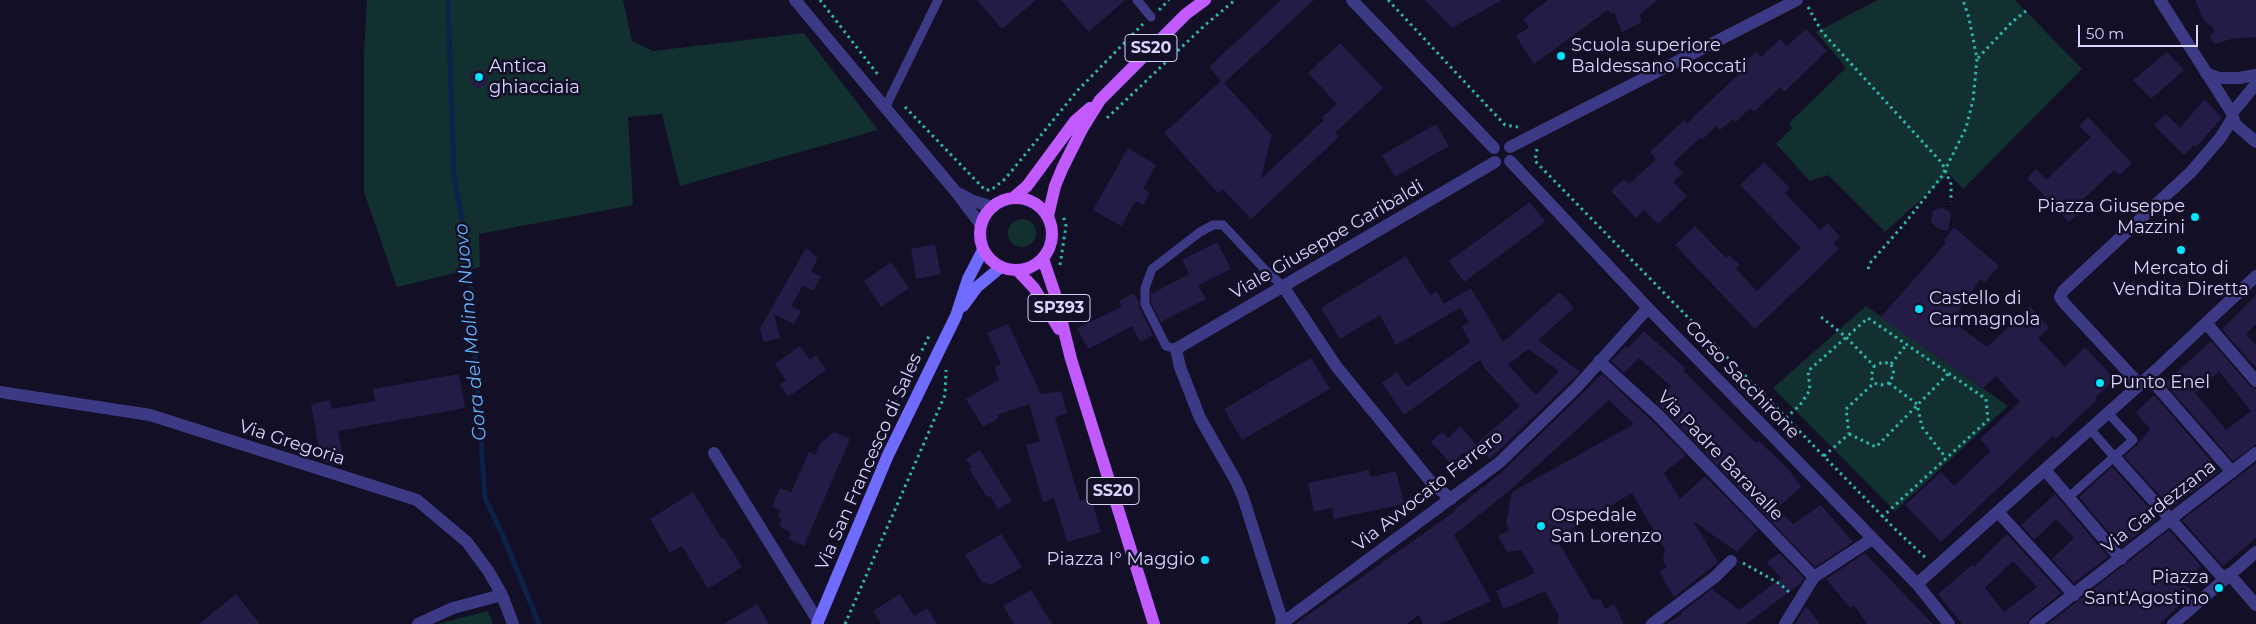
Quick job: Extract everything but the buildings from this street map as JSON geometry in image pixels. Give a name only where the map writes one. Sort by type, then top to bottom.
[{"type":"main road","name":"SS20","points":[[1013,198],[1027,186],[1075,122],[1100,100],[1186,14],[1205,0]]},
{"type":"main road","name":"SS20","points":[[1048,216],[1055,186],[1062,169],[1082,129],[1100,100]]},
{"type":"main road","points":[[1013,198],[1033,202],[1048,216],[1052,227],[1049,249],[1043,258],[1036,265],[1018,271],[1001,267],[991,260],[983,250],[980,234],[985,215],[993,206],[1013,198]]},
{"type":"main road","points":[[956,316],[968,279],[983,250]]},
{"type":"main road","name":"SP393","points":[[1043,258],[1055,294],[1071,358]]},
{"type":"main road","points":[[956,316],[977,287],[1001,267]]},
{"type":"main road","name":"SP393","points":[[1018,271],[1034,288],[1056,322],[1071,358]]},
{"type":"main road","name":"Via San Francesco di Sales","points":[[818,622],[888,455],[956,316]]},
{"type":"main road","name":"SS20","points":[[1071,358],[1154,624]]},
{"type":"street","points":[[795,0],[956,192],[981,225]]},
{"type":"street","points":[[1352,0],[1494,148]]},
{"type":"street","points":[[1510,148],[1797,0]]},
{"type":"street","points":[[2160,0],[2206,73],[2235,124],[2256,142]]},
{"type":"street","points":[[2206,73],[2219,78],[2239,78],[2256,75]]},
{"type":"street","points":[[2232,472],[2140,385],[2065,304],[2060,296],[2063,291],[2192,171],[2221,137],[2232,116],[2256,84]]},
{"type":"street","points":[[1504,144],[1510,148],[1512,153],[1510,161],[1501,165],[1495,162],[1492,156],[1494,148],[1504,144]]},
{"type":"street","name":"Corso Sacchirone","points":[[1510,161],[1648,308],[1917,584],[1949,624]]},
{"type":"street","name":"Viale Giuseppe Garibaldi","points":[[1176,349],[1495,162]]},
{"type":"street","points":[[956,192],[973,201],[993,206]]},
{"type":"street","points":[[1917,584],[2140,385],[2206,323],[2253,284]]},
{"type":"street","points":[[1283,286],[1336,366],[1431,482],[1452,499]]},
{"type":"street","name":"Via Avvocato Ferrero","points":[[1282,623],[1500,462],[1576,388],[1648,308]]},
{"type":"street","points":[[2206,323],[2256,381]]},
{"type":"street","points":[[1176,349],[1180,367],[1200,418],[1236,480],[1243,497],[1282,623]]},
{"type":"street","name":"Via Padre Baravalle","points":[[1599,361],[1658,415],[1814,577]]},
{"type":"street","name":"Via Gregoria","points":[[0,392],[150,416],[417,500],[467,542],[489,572],[502,595],[513,624]]},
{"type":"street","points":[[714,453],[818,622]]},
{"type":"street","name":"Via Gardezzana","points":[[2035,624],[2122,559],[2170,519],[2256,453]]},
{"type":"street","points":[[2116,458],[2170,519],[2256,605]]},
{"type":"street","points":[[2045,470],[2122,559]]},
{"type":"street","points":[[1998,512],[2074,595]]},
{"type":"street","points":[[1785,624],[1814,577],[1872,539]]},
{"type":"street","points":[[2173,624],[2187,620],[2227,577],[2256,552]]},
{"type":"street","points":[[1652,624],[1715,577],[1731,561]]},
{"type":"street","points":[[418,624],[453,608],[502,595]]},
{"type":"lane","points":[[885,108],[938,0]]},
{"type":"lane","points":[[1137,0],[1151,17]]},
{"type":"lane","points":[[1176,349],[1166,346],[1145,304],[1146,288],[1152,269],[1200,232],[1213,225],[1223,225],[1268,274],[1283,286]]},
{"type":"lane","points":[[2069,497],[2116,458],[2133,440],[2108,413]]},
{"type":"lane","points":[[2090,429],[2116,458]]},
{"type":"path","points":[[820,0],[892,93],[985,190],[991,190],[1005,180],[1078,90],[1169,0]]},
{"type":"path","points":[[1106,119],[1204,26],[1235,0]]},
{"type":"path","points":[[1388,0],[1505,125],[1525,128]]},
{"type":"path","points":[[1805,0],[1822,32],[1942,162],[1951,184],[1951,202]]},
{"type":"path","points":[[1868,269],[1870,263],[1905,223],[1945,170],[1966,128],[1973,100],[1977,59],[1969,18],[1963,0]]},
{"type":"path","points":[[1977,59],[2012,22],[2026,11]]},
{"type":"path","points":[[1533,142],[1537,148],[1535,160],[1882,517],[1935,569]]},
{"type":"path","points":[[1060,270],[1066,226],[1062,210]]},
{"type":"path","points":[[1821,317],[1846,338],[1874,366]]},
{"type":"path","points":[[1786,418],[1800,405],[1810,390],[1808,371],[1868,318],[1986,399],[1988,420],[1882,517]]},
{"type":"path","points":[[1891,364],[1907,344]]},
{"type":"path","points":[[1874,366],[1883,362],[1891,364]]},
{"type":"path","points":[[845,624],[945,396],[946,364]]},
{"type":"path","points":[[1874,366],[1871,377],[1874,383],[1881,385],[1889,383],[1894,374],[1891,364]]},
{"type":"path","points":[[1849,434],[1876,447],[1949,373]]},
{"type":"path","points":[[1849,434],[1846,409],[1874,383]]},
{"type":"path","points":[[1889,383],[1917,404],[1922,427],[1946,458]]},
{"type":"path","points":[[1824,456],[1849,434]]},
{"type":"path","points":[[1731,561],[1736,559],[1780,584],[1799,601]]},
{"type":"green space","points":[[367,0],[623,0],[632,41],[653,51],[804,33],[878,130],[680,186],[662,114],[628,117],[633,205],[479,234],[480,267],[397,287],[364,192],[364,53]]},
{"type":"green space","points":[[1878,0],[2015,0],[2082,69],[1963,189],[1949,174],[1885,232],[1828,175],[1810,181],[1776,144],[1792,128],[1789,123],[1846,68],[1816,32]]},
{"type":"green space","points":[[1022,219],[1032,223],[1036,233],[1032,243],[1022,247],[1012,243],[1008,233],[1012,223]]},
{"type":"green space","points":[[1866,306],[2008,406],[1895,511],[1773,388]]},
{"type":"green space","points":[[488,611],[493,624],[437,624]]},
{"type":"waterway","name":"Gora del Molino Nuovo","points":[[448,0],[454,175],[468,253],[485,498],[504,538],[539,624]]},
{"type":"place","name":"Scuola superiore Baldessano Roccati","points":[[1561,56]]},
{"type":"place","name":"Antica ghiacciaia","points":[[479,77]]},
{"type":"place","name":"Piazza Giuseppe Mazzini","points":[[2195,217]]},
{"type":"place","name":"Mercato di Vendita Diretta","points":[[2181,250]]},
{"type":"place","name":"Castello di Carmagnola","points":[[1919,309]]},
{"type":"place","name":"Punto Enel","points":[[2100,383]]},
{"type":"place","name":"Ospedale San Lorenzo","points":[[1541,526]]},
{"type":"place","name":"Piazza I° Maggio","points":[[1205,560]]},
{"type":"place","name":"Piazza Sant'Agostino","points":[[2219,588]]}]
